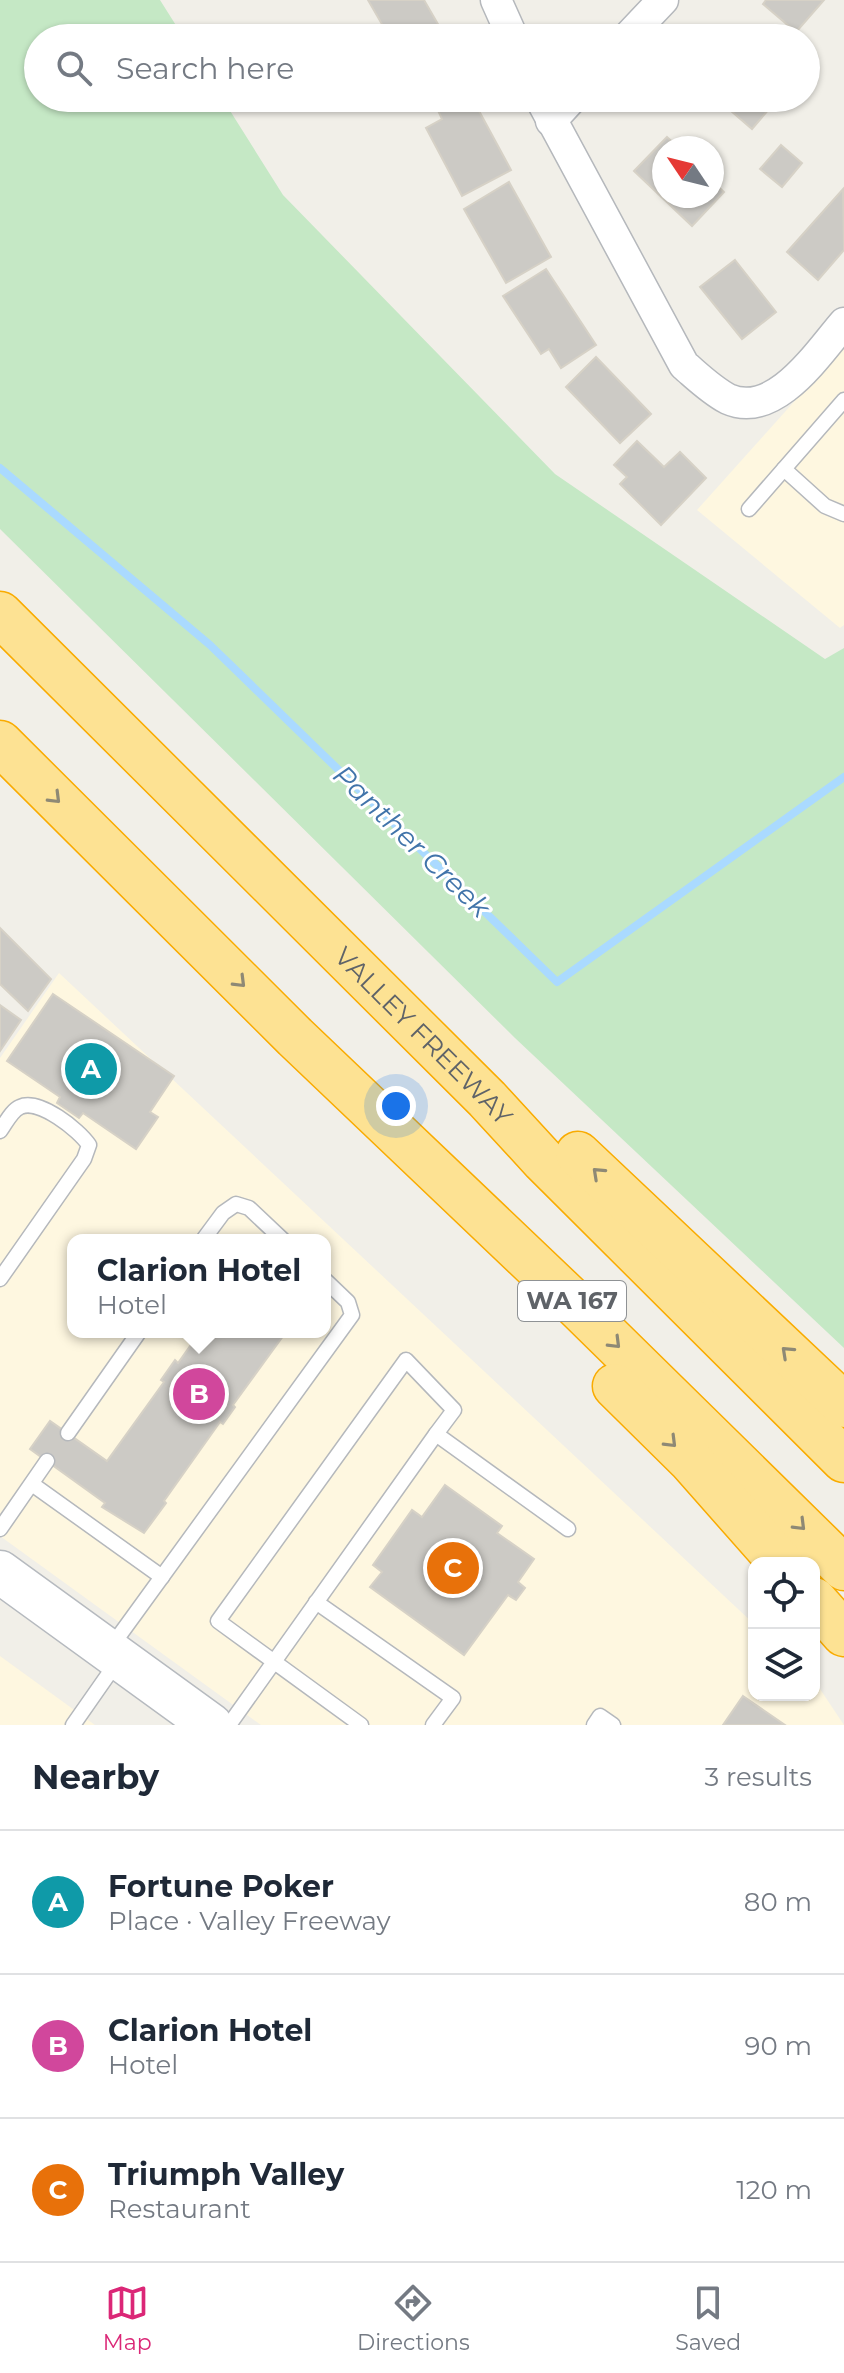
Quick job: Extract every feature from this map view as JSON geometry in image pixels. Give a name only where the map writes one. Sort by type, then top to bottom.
[{"type":"highway","name":"VALLEY FREEWAY","points":[[0,614],[844,1460]]},
{"type":"highway","points":[[0,651],[844,1494]]},
{"type":"highway","name":"WA 167","points":[[0,743],[295,1037],[569,1298],[844,1568]]},
{"type":"highway","points":[[295,1037],[364,1136],[690,1460],[776,1557]]},
{"type":"highway","points":[[487,1099],[559,1136],[844,1405]]},
{"type":"highway","points":[[820,1607],[844,1634]]},
{"type":"street","points":[[496,0],[507,24]]},
{"type":"street","points":[[640,24],[663,0]]},
{"type":"street","points":[[547,112],[684,365],[708,387],[731,400],[757,403],[786,389],[844,323]]},
{"type":"street","points":[[0,1572],[211,1725]]},
{"type":"lane","points":[[749,509],[844,400]]},
{"type":"lane","points":[[784,469],[825,506],[844,514]]},
{"type":"lane","points":[[0,1131],[16,1109],[30,1104],[42,1108],[82,1135],[89,1145],[84,1159],[0,1279]]},
{"type":"lane","points":[[207,1234],[223,1213],[236,1204],[249,1208],[277,1234]]},
{"type":"lane","points":[[73,1725],[162,1577],[352,1315],[348,1302],[331,1286]]},
{"type":"lane","points":[[68,1433],[135,1338]]},
{"type":"lane","points":[[229,1725],[274,1661],[316,1602],[454,1410],[406,1360],[218,1621],[274,1661],[361,1725]]},
{"type":"lane","points":[[436,1434],[568,1529]]},
{"type":"lane","points":[[0,1529],[47,1461]]},
{"type":"lane","points":[[32,1484],[162,1577]]},
{"type":"lane","points":[[316,1602],[453,1698],[433,1725]]},
{"type":"lane","points":[[594,1725],[600,1716],[613,1725]]},
{"type":"shaded area","points":[[844,346],[844,625],[840,628],[697,510]]},
{"type":"shaded area","points":[[59,973],[748,1618],[748,1701],[820,1701],[820,1689],[844,1725],[261,1725],[0,1536],[0,1058]]},
{"type":"shaded area","points":[[0,1656],[95,1725],[0,1725]]},
{"type":"green space","points":[[0,0],[160,0],[175,24],[24,24],[24,112],[231,112],[283,195],[555,474],[825,659],[844,648],[844,1348],[515,1038],[0,529]]},
{"type":"building","points":[[368,0],[424,0],[438,24],[382,24]]},
{"type":"building","points":[[766,0],[824,0],[803,24],[787,24],[763,4]]},
{"type":"building","points":[[439,112],[480,112],[511,170],[462,196],[426,128],[442,119]]},
{"type":"building","points":[[732,112],[767,112],[752,129]]},
{"type":"building","points":[[781,145],[802,163],[782,187],[760,169]]},
{"type":"building","points":[[652,152],[652,188],[634,171]]},
{"type":"building","points":[[509,182],[551,257],[506,283],[464,209]]},
{"type":"building","points":[[843,189],[844,250],[818,280],[787,252]]},
{"type":"building","points":[[673,208],[709,208],[692,226]]},
{"type":"building","points":[[735,260],[776,312],[742,339],[700,287]]},
{"type":"building","points":[[546,269],[596,345],[561,368],[549,349],[541,354],[503,296]]},
{"type":"building","points":[[596,357],[651,414],[620,443],[566,387]]},
{"type":"building","points":[[637,441],[664,467],[680,452],[706,478],[661,525],[620,484],[627,477],[614,465]]},
{"type":"building","points":[[0,928],[51,979],[28,1011],[0,984]]},
{"type":"building","points":[[53,994],[174,1076],[150,1112],[158,1117],[136,1149],[83,1113],[79,1118],[57,1103],[60,1097],[7,1061]]},
{"type":"building","points":[[0,1005],[21,1020],[0,1051]]},
{"type":"building","points":[[196,1338],[282,1338],[144,1533],[102,1507],[105,1503],[30,1449],[50,1421],[107,1461],[164,1382],[161,1380],[175,1360],[178,1363]]},
{"type":"building","points":[[445,1485],[502,1526],[497,1533],[534,1559],[518,1582],[525,1588],[516,1600],[508,1595],[464,1655],[370,1587],[382,1572],[373,1565],[412,1510],[422,1517]]},
{"type":"building","points":[[743,1696],[785,1725],[723,1725]]},
{"type":"waterway","name":"Panther Creek","points":[[0,468],[210,645],[557,982],[844,777]]},
{"type":"place","name":"Fortune Poker","points":[[91,1069]]},
{"type":"place","name":"Clarion Hotel","points":[[199,1394]]},
{"type":"place","name":"Triumph Valley","points":[[453,1568]]}]
